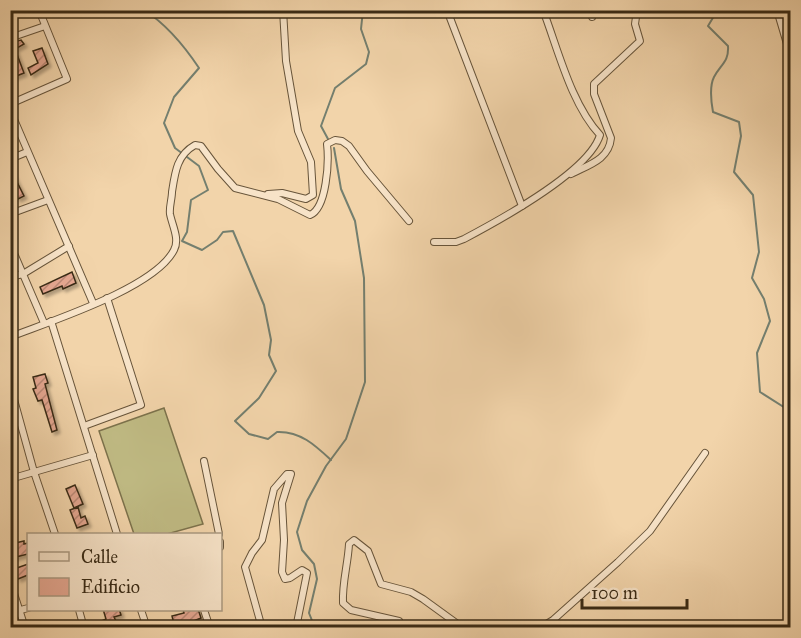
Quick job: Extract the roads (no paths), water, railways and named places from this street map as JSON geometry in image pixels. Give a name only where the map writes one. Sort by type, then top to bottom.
[{"type":"street","points":[[10,104],[68,79],[39,10]]},
{"type":"street","points":[[258,194],[282,193],[306,199],[313,195],[311,162],[298,131],[286,61],[283,10]]},
{"type":"street","points":[[447,10],[522,206]]},
{"type":"street","points":[[543,10],[573,89],[592,127],[600,135],[596,146],[562,178]]},
{"type":"street","points":[[434,242],[456,242],[464,239],[522,206],[562,178],[606,155],[611,138],[594,94],[594,84],[640,41],[635,24],[637,10]]},
{"type":"street","points":[[777,10],[790,54]]},
{"type":"street","points":[[10,38],[45,26]]},
{"type":"street","points":[[10,110],[93,303]]},
{"type":"street","points":[[10,337],[106,298],[146,278],[164,263],[176,249],[170,212],[175,168],[188,149],[195,145],[201,146],[235,188],[278,199],[310,215],[316,212],[321,204],[328,154],[327,144],[335,140],[342,141],[349,146],[409,221]]},
{"type":"street","points":[[10,159],[27,152]]},
{"type":"street","points":[[10,214],[48,200]]},
{"type":"street","points":[[10,244],[47,322],[84,426],[117,533]]},
{"type":"street","points":[[10,277],[23,274],[69,246]]},
{"type":"street","points":[[84,426],[141,405],[106,298]]},
{"type":"street","points":[[10,386],[34,472],[55,533]]},
{"type":"street","points":[[540,627],[554,620],[650,531],[705,453]]},
{"type":"street","points":[[10,479],[93,455]]},
{"type":"street","points":[[204,461],[219,533]]},
{"type":"street","points":[[262,627],[245,567],[262,540],[274,489],[287,474],[291,474],[282,503],[285,540],[282,572],[285,579],[302,570],[308,573],[296,627]]},
{"type":"street","points":[[399,621],[351,610],[343,603],[349,544],[354,540],[368,551],[381,584],[411,592],[423,598],[464,627]]},
{"type":"street","points":[[10,581],[25,627]]},
{"type":"street","points":[[10,613],[27,608]]},
{"type":"street","points":[[80,611],[84,627]]},
{"type":"street","points":[[142,611],[147,627]]},
{"type":"street","points":[[205,611],[210,627]]},
{"type":"waterway","points":[[144,10],[174,36],[199,68],[174,97],[164,123],[175,148],[199,166],[208,190],[191,200],[187,232],[182,241],[202,250],[217,240],[223,232],[233,231],[264,305],[271,340],[269,355],[276,371],[259,398],[235,421],[249,434],[268,439],[277,432],[300,436],[331,460]]},
{"type":"waterway","points":[[328,139],[321,126],[335,88],[366,64],[369,52],[361,29],[363,10]]},
{"type":"waterway","points":[[713,10],[714,16],[708,26],[728,46],[726,59],[711,85],[713,112],[739,122],[741,136],[734,172],[753,195],[759,252],[752,278],[764,299],[770,321],[757,353],[760,392],[790,411]]},
{"type":"waterway","points":[[315,628],[309,613],[317,579],[314,564],[302,550],[297,532],[307,501],[326,466],[346,439],[365,382],[364,278],[355,221],[341,189],[334,148]]}]
